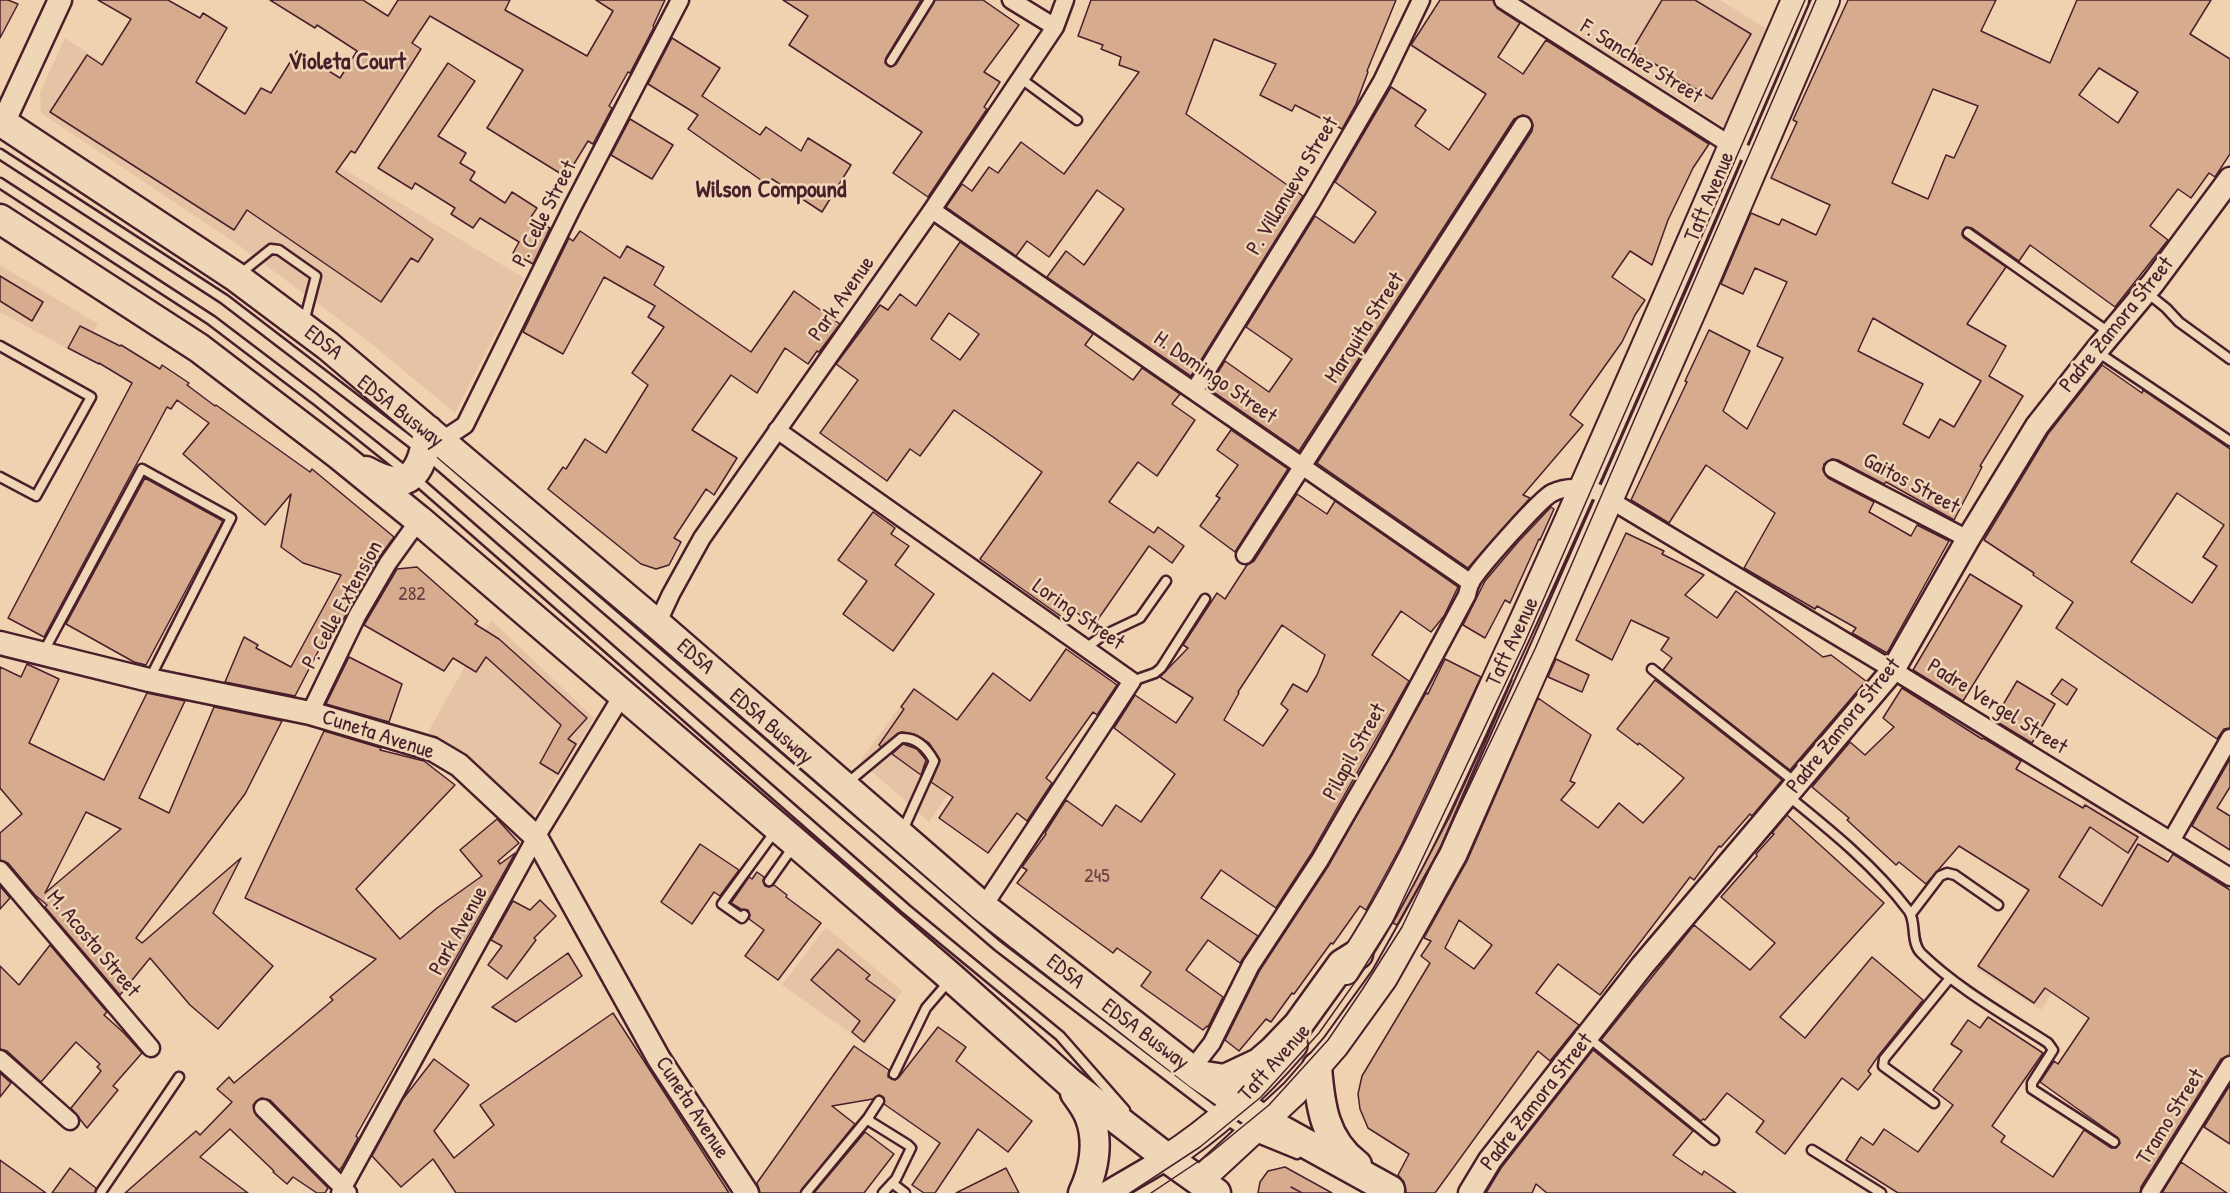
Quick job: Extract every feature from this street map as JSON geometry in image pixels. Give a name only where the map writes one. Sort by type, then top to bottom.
[{"type":"highway","name":"EDSA","points":[[2,122],[236,277],[303,327],[426,450],[657,624],[983,907],[1194,1073],[1231,1110],[1256,1127],[1390,1190]]},
{"type":"highway","points":[[0,219],[199,348],[339,454],[787,835],[1070,1083],[1167,1158],[1200,1189]]},
{"type":"highway","points":[[339,454],[378,477],[403,481],[426,450]]},
{"type":"highway","points":[[1194,1073],[1224,1079],[1259,1063],[1274,1052],[1298,1025],[1345,959]]},
{"type":"highway","points":[[1317,1067],[1321,1107],[1325,1122],[1337,1143],[1351,1161],[1390,1190]]},
{"type":"highway","points":[[1070,1083],[1090,1118],[1095,1143],[1093,1168],[1083,1193]]},
{"type":"main road","name":"Taft Avenue","points":[[1200,1189],[1256,1127],[1294,1094],[1335,1046],[1384,978],[1454,855],[1757,159],[1761,115],[1795,0]]},
{"type":"main road","name":"Taft Avenue","points":[[1167,1158],[1231,1110],[1272,1070],[1311,1025],[1345,959],[1421,840],[1584,488],[1732,146],[1761,115],[1826,0]]},
{"type":"street","points":[[2,122],[60,0]]},
{"type":"street","name":"P. Celle Street","points":[[426,450],[465,425],[572,208],[680,0]]},
{"type":"street","points":[[1011,0],[1054,27]]},
{"type":"street","name":"Park Avenue","points":[[657,624],[702,538],[932,210],[1054,27],[1065,0]]},
{"type":"street","name":"P. Villanueva Street","points":[[1194,391],[1312,201],[1382,81],[1421,0]]},
{"type":"street","name":"F. Sanchez Street","points":[[1503,0],[1732,146],[1757,159]]},
{"type":"street","name":"Marquita Street","points":[[1245,555],[1522,125]]},
{"type":"street","name":"Padre Zamora Street","points":[[1470,1193],[1490,1160],[1642,966],[1893,670],[1968,539],[2037,426],[2146,292],[2230,179]]},
{"type":"street","name":"H. Domingo Street","points":[[932,210],[1471,583]]},
{"type":"street","name":"Loring Street","points":[[777,430],[1132,681],[983,907]]},
{"type":"street","name":"Gaitos Street","points":[[1833,469],[1968,539]]},
{"type":"street","name":"Padre Vergel Street","points":[[1584,488],[1609,499],[1893,670],[2230,877]]},
{"type":"street","name":"Pilapil Street","points":[[1194,1073],[1212,1043],[1251,965],[1282,922],[1383,751],[1467,595],[1471,583],[1548,494],[1560,489],[1584,488]]},
{"type":"street","name":"P. Celle Extension","points":[[310,713],[357,616],[388,563],[419,520]]},
{"type":"street","name":"Cuneta Avenue","points":[[0,643],[149,680],[310,713],[432,749],[459,765],[536,837],[659,1059],[747,1193]]},
{"type":"street","name":"Park Avenue","points":[[344,1191],[536,837],[623,694]]},
{"type":"street","points":[[2171,841],[2230,738]]},
{"type":"street","name":"M. Acosta Street","points":[[0,870],[151,1048]]},
{"type":"street","points":[[0,1059],[70,1121]]},
{"type":"street","name":"Tramo Street","points":[[2150,1193],[2230,1065]]},
{"type":"street","points":[[263,1108],[344,1191]]},
{"type":"street","name":"Taft Avenue","points":[[1107,1193],[1167,1158]]},
{"type":"lane","points":[[891,61],[929,0]]},
{"type":"lane","points":[[1019,78],[1077,120]]},
{"type":"lane","name":"EDSA Busway","points":[[0,154],[224,299],[426,450],[998,946],[1231,1110]]},
{"type":"lane","name":"EDSA Busway","points":[[0,183],[211,320],[315,399],[426,450],[906,909],[1060,1036],[1129,1114]]},
{"type":"lane","points":[[1968,232],[2111,333]]},
{"type":"lane","points":[[236,277],[271,249],[279,250],[316,276],[303,327]]},
{"type":"lane","points":[[2146,292],[2179,322],[2230,359]]},
{"type":"lane","points":[[0,346],[91,397],[36,496],[0,477]]},
{"type":"lane","points":[[2096,351],[2230,441]]},
{"type":"lane","points":[[42,654],[142,469],[231,518],[149,680]]},
{"type":"lane","points":[[1086,648],[1102,636],[1140,618],[1166,581]]},
{"type":"lane","points":[[1132,681],[1155,673],[1161,668],[1205,599]]},
{"type":"lane","points":[[1653,669],[1793,790],[1898,897],[1911,914],[1918,950],[1950,978],[2048,1043],[2053,1050],[2032,1083],[2032,1089],[2114,1142]]},
{"type":"lane","points":[[843,786],[901,738],[908,738],[921,744],[934,761],[901,836]]},
{"type":"lane","points":[[769,881],[787,835]]},
{"type":"lane","points":[[744,915],[742,918],[722,904],[787,835]]},
{"type":"lane","points":[[1911,914],[1940,876],[1947,873],[1998,904]]},
{"type":"lane","points":[[894,1074],[926,1008],[952,978]]},
{"type":"lane","points":[[1934,1103],[1883,1066],[1884,1059],[1950,978]]},
{"type":"lane","points":[[1587,1038],[1714,1140]]},
{"type":"lane","points":[[101,1192],[180,1077]]},
{"type":"lane","points":[[806,1193],[868,1118],[879,1101]]},
{"type":"lane","points":[[868,1118],[911,1148],[892,1183],[883,1193]]},
{"type":"lane","points":[[1137,1123],[1167,1158]]},
{"type":"lane","points":[[1256,1127],[1303,1156]]},
{"type":"lane","points":[[1812,1150],[1881,1193]]},
{"type":"lane","points":[[1324,1164],[1390,1190]]},
{"type":"lane","points":[[892,1183],[904,1193]]},
{"type":"shaded area","points":[[1521,0],[1720,0],[1767,29],[1724,127]]},
{"type":"shaded area","points":[[65,38],[281,177],[301,143],[524,278],[455,413],[364,338],[237,244],[41,113],[40,92]]},
{"type":"shaded area","points":[[0,265],[98,324],[81,356],[0,312]]},
{"type":"shaded area","points":[[491,620],[594,718],[531,820],[468,756],[428,732]]},
{"type":"shaded area","points":[[914,687],[986,739],[929,822],[860,761]]},
{"type":"shaded area","points":[[2084,800],[2169,854],[2121,931],[2099,918],[2041,1010],[1976,969]]},
{"type":"shaded area","points":[[826,927],[902,991],[866,1044],[782,985]]},
{"type":"building","points":[[0,0],[18,4],[0,38]]},
{"type":"building","points":[[98,0],[168,0],[200,18],[203,13],[227,28],[196,82],[245,114],[261,88],[271,93],[297,51],[340,78],[357,51],[317,25],[315,28],[270,0],[363,0],[388,16],[398,0],[510,0],[505,10],[587,56],[613,11],[596,0],[665,0],[630,73],[628,72],[609,106],[612,108],[593,144],[588,141],[566,177],[487,128],[523,70],[430,16],[412,43],[421,49],[355,153],[351,151],[336,172],[433,239],[418,262],[411,258],[381,302],[247,210],[234,230],[50,112],[87,55],[102,65],[131,19]]},
{"type":"building","points":[[783,0],[921,0],[886,58],[885,63],[890,67],[896,64],[935,0],[983,0],[1019,25],[984,72],[1000,82],[984,107],[987,109],[928,197],[893,173],[922,132],[789,45],[808,16]]},
{"type":"building","points":[[1091,0],[1396,0],[1356,104],[1342,129],[1295,105],[1292,111],[1260,95],[1276,64],[1214,39],[1186,114],[1303,196],[1191,376],[1047,277],[1066,251],[1084,265],[1124,209],[1097,190],[1049,257],[1027,241],[1016,256],[946,207],[962,184],[972,191],[989,167],[998,173],[1021,142],[1064,174],[1139,72],[1119,65],[1121,57],[1101,49],[1103,45],[1078,36]]},
{"type":"building","points":[[1440,0],[1493,0],[1497,8],[1520,23],[1498,57],[1523,74],[1546,40],[1709,144],[1693,168],[1668,220],[1652,265],[1630,251],[1612,277],[1645,300],[1622,342],[1570,415],[1583,425],[1523,495],[1530,498],[1468,568],[1317,463],[1532,131],[1533,125],[1529,117],[1523,115],[1514,119],[1299,451],[1208,388],[1225,361],[1269,392],[1292,359],[1246,327],[1315,216],[1354,243],[1376,212],[1335,182],[1391,87],[1426,110],[1415,126],[1449,150],[1486,94],[1411,45]]},
{"type":"building","points":[[1662,0],[1695,0],[1751,34],[1712,99],[1632,50]]},
{"type":"building","points":[[1848,0],[1996,0],[1981,31],[2050,63],[2077,0],[2211,0],[2190,34],[2230,59],[2230,154],[2215,177],[2209,173],[2191,198],[2178,189],[2150,226],[2168,240],[2115,307],[2030,245],[2019,261],[1972,228],[1966,227],[1963,230],[1964,238],[2006,267],[1967,324],[2006,346],[1989,376],[2023,396],[1980,466],[1982,467],[1954,520],[1886,482],[1884,484],[1838,460],[1832,459],[1824,464],[1823,470],[1828,478],[1874,502],[1869,512],[1911,536],[1917,525],[1949,541],[1887,653],[1852,633],[1856,628],[1817,606],[1815,609],[1744,568],[1775,513],[1706,465],[1669,523],[1631,500],[1709,330],[1750,351],[1723,411],[1747,429],[1783,358],[1757,346],[1787,282],[1755,268],[1743,294],[1721,284],[1751,213],[1779,225],[1782,219],[1816,235],[1830,205],[1771,178],[1797,122],[1793,120]],"holes":[[[2099,68],[2138,92],[2118,123],[2079,95]],[[1933,89],[1978,106],[1954,158],[1946,155],[1928,199],[1892,183]],[[1873,318],[1981,381],[1954,427],[1940,419],[1929,438],[1903,424],[1923,384],[1858,351]]]},
{"type":"building","points":[[672,38],[720,68],[702,96],[760,135],[766,127],[801,151],[808,138],[851,165],[822,212],[772,179],[768,185],[688,129],[698,115],[648,84]]},
{"type":"building","points":[[448,63],[475,81],[438,136],[466,153],[460,163],[475,172],[470,180],[505,203],[512,192],[537,208],[531,217],[550,228],[533,264],[513,253],[519,242],[480,218],[473,228],[451,214],[455,208],[415,183],[412,189],[378,168]]},
{"type":"building","points":[[630,119],[673,145],[652,179],[611,155]]},
{"type":"building","points":[[580,231],[620,258],[627,246],[664,267],[654,285],[751,352],[794,291],[840,324],[808,364],[785,348],[757,393],[731,375],[692,430],[737,458],[714,495],[706,489],[674,538],[681,542],[669,565],[656,569],[641,564],[548,489],[563,467],[566,469],[585,439],[606,453],[648,385],[632,373],[664,327],[648,317],[655,306],[604,277],[563,354],[523,332],[569,238],[573,241]]},
{"type":"building","points":[[960,242],[1093,334],[1085,345],[1133,380],[1142,368],[1180,394],[1172,404],[1195,420],[1157,476],[1138,462],[1109,502],[1154,533],[1158,527],[1184,546],[1172,563],[1149,546],[1094,625],[1073,610],[1066,620],[980,559],[1042,472],[993,437],[954,410],[920,456],[910,449],[887,481],[820,433],[858,380],[836,364],[880,305],[888,310],[900,294],[916,306]],"holes":[[[949,313],[979,334],[960,360],[931,339]]]},
{"type":"building","points":[[0,276],[43,302],[32,321],[0,301]]},
{"type":"building","points":[[80,326],[121,345],[160,369],[162,365],[189,383],[187,385],[215,406],[310,472],[312,469],[394,537],[370,570],[342,622],[335,619],[295,696],[225,682],[244,637],[258,645],[256,648],[291,667],[341,575],[303,563],[281,547],[291,494],[265,525],[183,454],[209,423],[177,400],[171,409],[167,407],[44,637],[8,618],[132,383],[68,348]]},
{"type":"building","points":[[2102,365],[2230,449],[2230,728],[2224,729],[2217,739],[2056,628],[2073,602],[1984,540],[2048,434]],"holes":[[[2177,493],[2224,525],[2203,557],[2217,566],[2192,603],[2131,562]]]},
{"type":"building","points":[[1231,430],[1288,469],[1235,552],[1200,526],[1220,498],[1216,496],[1238,465],[1217,450]]},
{"type":"building","points":[[145,478],[223,521],[146,665],[134,662],[66,624]]},
{"type":"building","points":[[1297,494],[1327,514],[1335,501],[1458,587],[1444,616],[1431,632],[1401,611],[1372,655],[1409,681],[1311,854],[1276,908],[1221,870],[1201,898],[1258,936],[1240,963],[1208,940],[1186,970],[1223,997],[1208,1027],[1203,1030],[1141,986],[1151,972],[1117,948],[1113,953],[1017,883],[1027,870],[1022,867],[1046,834],[1066,800],[1102,826],[1116,805],[1141,822],[1175,774],[1114,728],[1135,695],[1176,723],[1193,698],[1160,677],[1188,648],[1183,645],[1217,593],[1225,599],[1247,565],[1254,561]],"holes":[[[1282,625],[1325,655],[1307,692],[1293,684],[1281,704],[1288,710],[1263,746],[1224,720],[1238,692]]]},
{"type":"building","points":[[1551,507],[1554,509],[1510,603],[1505,600],[1485,638],[1463,625],[1485,581]]},
{"type":"building","points":[[873,512],[895,528],[891,534],[909,546],[895,565],[934,594],[893,651],[843,614],[867,581],[838,560]]},
{"type":"building","points":[[1626,533],[1664,551],[1662,554],[1704,575],[1685,595],[1717,618],[1736,591],[1823,657],[1831,655],[1866,681],[1790,770],[1663,670],[1672,658],[1661,650],[1669,638],[1631,620],[1612,660],[1576,640]]},
{"type":"building","points":[[417,567],[478,621],[475,624],[499,639],[587,718],[568,739],[576,744],[558,774],[540,763],[561,725],[486,657],[476,672],[453,658],[444,671],[364,625],[397,569]]},
{"type":"building","points":[[1970,574],[2022,606],[1963,701],[1913,670]]},
{"type":"building","points":[[1066,649],[1117,685],[1097,715],[1093,712],[1046,778],[1052,783],[1027,821],[1017,813],[988,853],[939,818],[953,797],[931,782],[940,760],[929,743],[914,734],[901,732],[881,747],[879,745],[904,709],[901,707],[914,689],[957,720],[993,673],[1030,701]]},
{"type":"building","points":[[349,657],[402,684],[389,722],[326,704]]},
{"type":"building","points":[[1445,659],[1481,677],[1402,844],[1366,910],[1360,906],[1271,1022],[1266,1019],[1239,1051],[1225,1040],[1260,970],[1329,865],[1426,693],[1428,694]]},
{"type":"building","points":[[1556,659],[1589,675],[1582,692],[1548,677]]},
{"type":"building","points":[[27,664],[59,679],[29,743],[104,780],[147,693],[185,701],[139,798],[169,813],[214,707],[282,721],[245,794],[136,938],[142,943],[241,858],[213,913],[273,966],[218,1029],[190,1005],[150,958],[120,995],[45,907],[47,905],[35,895],[8,863],[0,860],[0,833],[22,814],[0,788],[0,667],[21,677]],"holes":[[[86,812],[121,829],[45,893]]]},
{"type":"building","points":[[2062,679],[2077,689],[2067,705],[2051,694]]},
{"type":"building","points":[[1512,680],[1440,848],[1397,925],[1393,923],[1450,816]]},
{"type":"building","points":[[1655,680],[1782,780],[1752,816],[1750,814],[1721,847],[1719,846],[1694,880],[1690,877],[1600,995],[1558,964],[1536,993],[1579,1025],[1550,1061],[1538,1051],[1435,1193],[1406,1193],[1404,1182],[1398,1175],[1409,1154],[1368,1128],[1360,1109],[1358,1094],[1362,1076],[1430,963],[1421,956],[1431,941],[1424,938],[1467,861],[1538,698],[1591,735],[1570,781],[1575,783],[1561,800],[1598,828],[1619,803],[1643,823],[1684,778],[1617,729]],"holes":[[[1459,920],[1492,945],[1474,969],[1445,948]]]},
{"type":"building","points":[[2017,681],[2055,704],[2032,743],[1994,720]]},
{"type":"building","points":[[1902,688],[2021,761],[2016,769],[2083,808],[2085,805],[2138,837],[2128,853],[2090,827],[2059,877],[2102,906],[2138,844],[2168,862],[2173,854],[2230,890],[2230,1055],[2221,1059],[2141,1187],[2140,1193],[1898,1193],[1846,1160],[1861,1137],[1873,1145],[1884,1129],[1918,1152],[1953,1105],[1933,1090],[1962,1051],[1951,1044],[1968,1020],[1980,1028],[1988,1017],[2043,1053],[1992,1126],[2005,1136],[2001,1142],[2053,1177],[2084,1130],[2111,1148],[2116,1148],[2120,1143],[2117,1137],[2040,1082],[2054,1061],[2058,1064],[2089,1018],[2045,988],[2034,1003],[1978,966],[2029,890],[1959,846],[1926,884],[1899,862],[1896,865],[1847,820],[1849,818],[1812,787],[1850,742],[1865,755],[1894,727],[1883,718]]},
{"type":"building","points":[[324,731],[381,748],[380,750],[424,761],[455,785],[356,889],[400,939],[437,908],[482,876],[460,850],[497,819],[519,843],[498,861],[500,864],[515,853],[339,1170],[270,1100],[261,1098],[253,1105],[256,1115],[328,1188],[325,1193],[317,1193],[293,1177],[287,1184],[230,1129],[200,1157],[248,1193],[125,1193],[196,1131],[200,1135],[232,1102],[217,1089],[229,1077],[234,1083],[333,1000],[330,997],[376,959],[245,898]]},
{"type":"building","points":[[903,744],[917,749],[926,760],[921,775],[892,754]]},
{"type":"building","points":[[2230,759],[2230,787],[2217,808],[2230,816],[2230,850],[2192,826]]},
{"type":"building","points":[[1787,815],[1884,903],[1780,1017],[1805,1038],[1872,957],[1923,1000],[1879,1055],[1868,1071],[1871,1074],[1858,1090],[1842,1078],[1785,1154],[1756,1132],[1764,1121],[1727,1093],[1705,1120],[1701,1121],[1601,1040],[1694,925],[1750,970],[1775,943],[1721,897],[1757,856],[1756,854]]},
{"type":"building","points":[[700,844],[739,870],[720,896],[714,892],[692,924],[661,902]]},
{"type":"building","points":[[757,872],[764,877],[765,886],[774,885],[821,923],[778,980],[745,956],[764,930],[749,919],[748,910],[731,903],[749,877],[752,879]]},
{"type":"building","points":[[0,886],[10,898],[0,909]]},
{"type":"building","points":[[540,900],[556,916],[534,938],[536,940],[507,979],[488,965],[502,946],[491,940],[513,901],[530,910]]},
{"type":"building","points":[[50,945],[107,1012],[104,1015],[142,1053],[113,1086],[118,1090],[87,1128],[71,1108],[101,1071],[97,1067],[100,1064],[76,1042],[41,1082],[7,1051],[0,1049],[0,966],[19,985]]},
{"type":"building","points":[[838,949],[870,975],[866,979],[895,1000],[864,1042],[852,1032],[860,1021],[811,980]]},
{"type":"building","points":[[568,953],[582,976],[516,1022],[492,1007]]},
{"type":"building","points":[[613,1013],[729,1193],[456,1193],[433,1159],[401,1187],[372,1156],[403,1099],[434,1059],[469,1085],[434,1131],[454,1158],[494,1125],[480,1105]]},
{"type":"building","points":[[938,1027],[966,1047],[956,1061],[1032,1121],[1008,1152],[978,1129],[935,1193],[924,1193],[912,1185],[940,1143],[884,1104],[884,1098],[879,1095],[873,1099],[832,1106],[855,1124],[800,1193],[760,1193],[757,1183],[854,1046],[889,1070],[888,1077],[895,1080]]},
{"type":"building","points":[[1593,1050],[1693,1131],[1673,1155],[1702,1175],[1704,1171],[1736,1193],[1547,1193],[1536,1184],[1532,1193],[1486,1193],[1501,1168]]},
{"type":"building","points":[[0,1073],[11,1083],[0,1097]]},
{"type":"building","points":[[2230,1085],[2230,1144],[2204,1127]]},
{"type":"building","points":[[865,1132],[894,1154],[864,1193],[814,1193]]},
{"type":"building","points":[[0,1160],[46,1193],[0,1193]]},
{"type":"building","points":[[2181,1162],[2227,1193],[2162,1193]]},
{"type":"building","points":[[1285,1167],[1332,1193],[1258,1193],[1260,1182],[1268,1171]]},
{"type":"building","points":[[70,1168],[96,1188],[95,1193],[52,1193]]},
{"type":"building","points":[[1006,1168],[1019,1193],[956,1193]]},
{"type":"tram line","points":[[1130,1193],[1200,1147],[1261,1097],[1319,1033],[1392,923],[1524,644],[1805,0]]},
{"type":"tram line","points":[[1151,1193],[1208,1155],[1269,1105],[1328,1040],[1402,927],[1535,649],[1816,0]]},
{"type":"tram line","points":[[1291,1187],[1302,1193]]},
{"type":"district","name":"Violeta Court","points":[[347,63]]},
{"type":"district","name":"Wilson Compound","points":[[771,191]]}]
